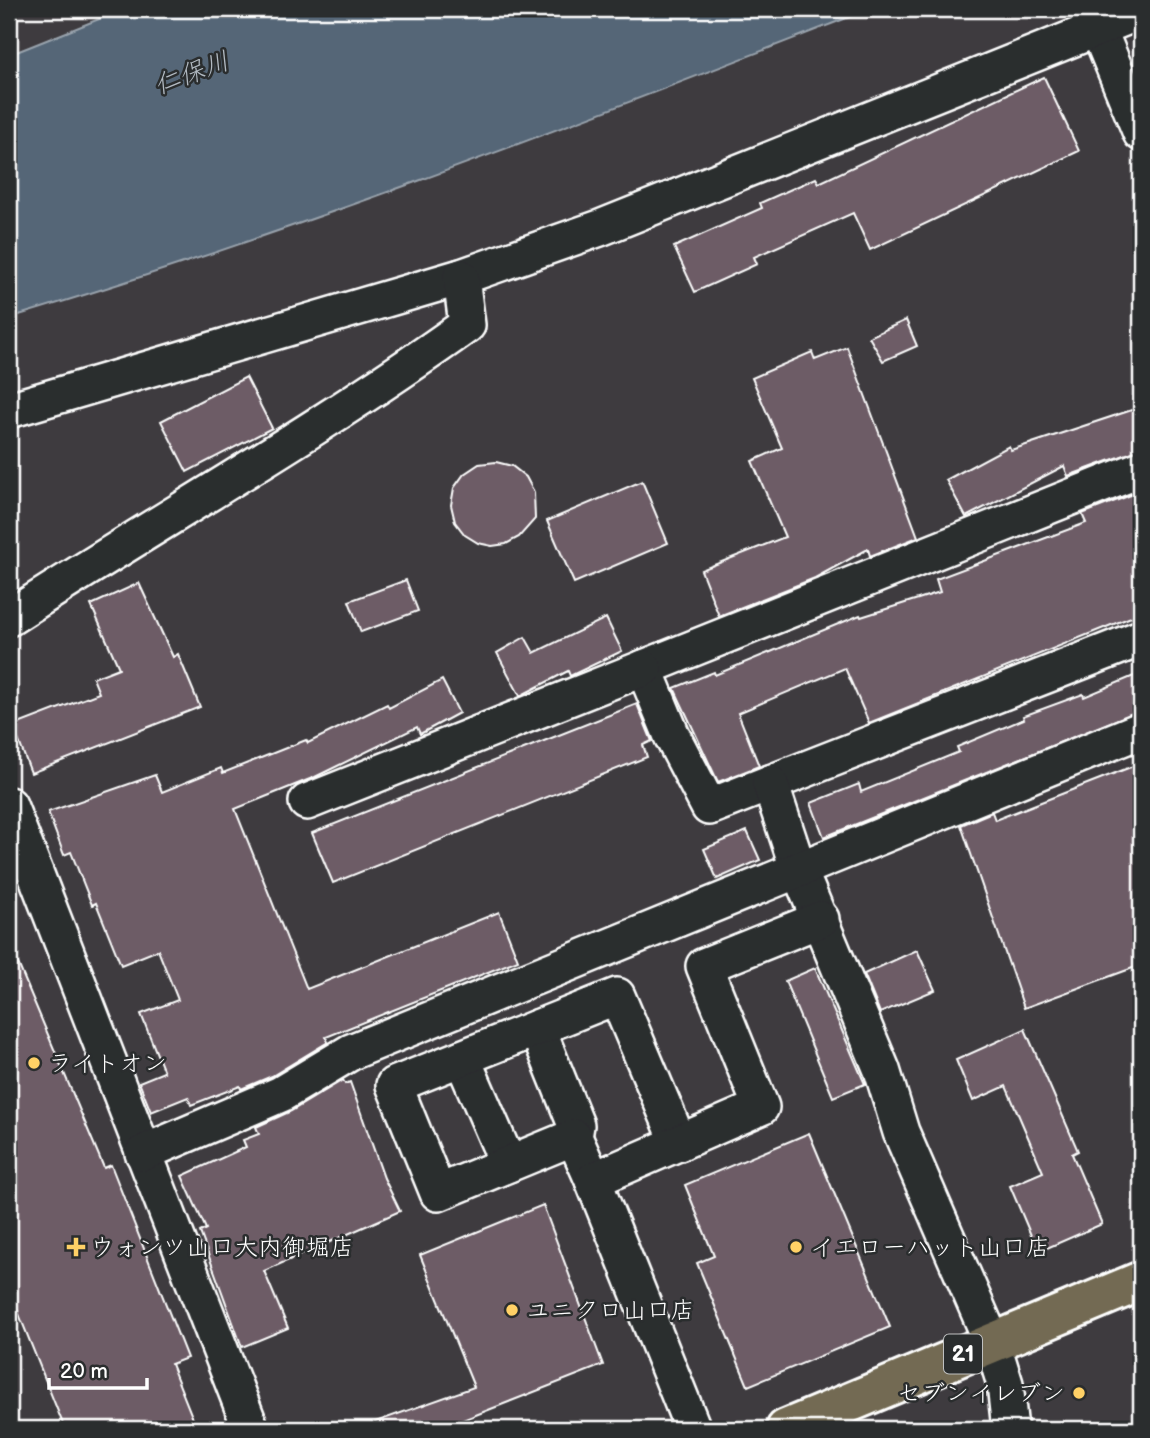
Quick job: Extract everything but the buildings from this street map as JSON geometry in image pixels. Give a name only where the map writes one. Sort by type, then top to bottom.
[{"type":"main road","name":"21","points":[[786,1429],[1141,1281]]},
{"type":"street","points":[[9,410],[461,277],[677,198],[1094,18],[1141,11]]},
{"type":"street","points":[[1094,18],[1141,133]]},
{"type":"street","points":[[9,618],[141,533],[226,483],[467,325],[461,277]]},
{"type":"street","points":[[307,802],[1141,469]]},
{"type":"street","points":[[644,668],[672,736],[709,807],[1141,638]]},
{"type":"street","points":[[143,1153],[281,1094],[351,1052],[1141,730]]},
{"type":"street","points":[[770,783],[798,868],[882,1070],[901,1132],[992,1342],[1005,1384],[1010,1429]]},
{"type":"street","points":[[9,805],[251,1429]]},
{"type":"street","points":[[593,1181],[761,1107],[704,967],[821,919]]},
{"type":"street","points":[[574,1137],[439,1193],[394,1085],[617,996],[679,1143]]},
{"type":"street","points":[[537,1028],[576,1125],[574,1137],[693,1429]]},
{"type":"street","points":[[462,1058],[509,1164]]},
{"type":"water","name":"仁保川","points":[[124,9],[870,9],[335,211],[9,318],[9,55]]},
{"type":"place","name":"ライトオン","points":[[34,1063]]},
{"type":"place","name":"ウォンツ山口大内御堀店","points":[[76,1247]]},
{"type":"place","name":"イエローハット山口店","points":[[796,1247]]},
{"type":"place","name":"ユニクロ山口店","points":[[512,1310]]},
{"type":"place","name":"セブンイレブン","points":[[1079,1393]]}]
